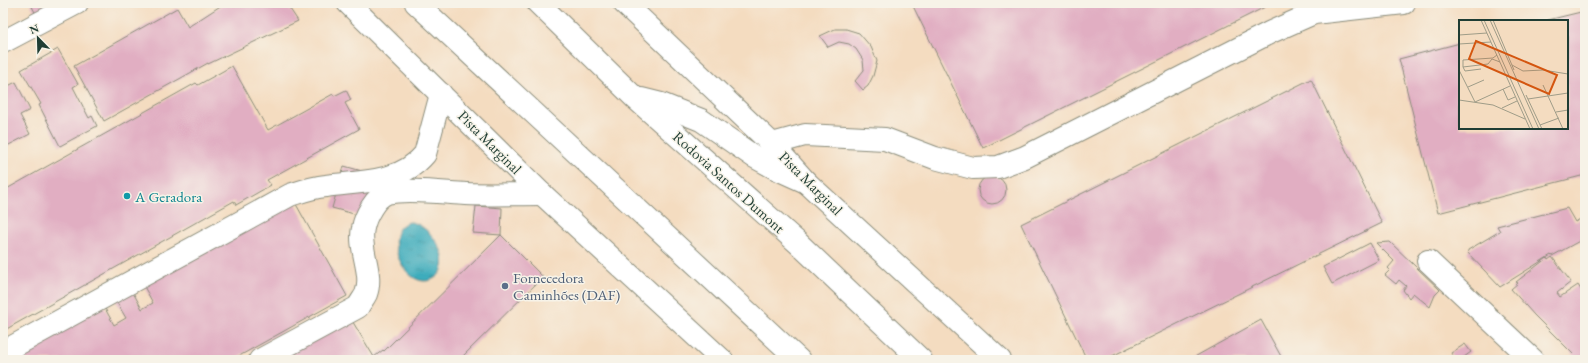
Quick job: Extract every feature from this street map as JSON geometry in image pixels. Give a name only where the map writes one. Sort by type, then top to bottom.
[{"type":"main road","points":[[3,42],[77,3]]},
{"type":"main road","name":"Pista Marginal","points":[[348,3],[542,194],[722,360]]},
{"type":"main road","points":[[416,3],[799,360]]},
{"type":"main road","name":"Rodovia Santos Dumont","points":[[538,3],[634,97],[798,242],[921,360]]},
{"type":"main road","name":"Pista Marginal","points":[[624,3],[772,144],[806,182],[1000,360]]},
{"type":"main road","points":[[772,144],[805,135],[885,139],[935,158],[973,168],[998,167],[1025,157],[1271,32],[1314,13],[1404,3]]},
{"type":"main road","points":[[3,352],[290,195],[308,189],[325,186],[378,180],[405,171],[418,162],[425,154],[441,94]]},
{"type":"main road","points":[[634,97],[661,104],[701,120],[753,156],[806,182]]},
{"type":"main road","points":[[260,360],[358,307],[366,294],[368,283],[362,244],[363,228],[375,202],[385,194],[400,191],[480,195],[542,194]]},
{"type":"main road","points":[[1428,261],[1533,360]]},
{"type":"water","points":[[410,222],[418,224],[426,230],[439,246],[443,256],[443,265],[440,273],[433,279],[422,281],[413,277],[405,269],[399,258],[396,246],[396,235],[401,227]]},
{"type":"building","points":[[30,3],[58,3],[36,14]]},
{"type":"building","points":[[225,3],[286,3],[298,21],[208,63],[104,121],[74,66],[177,8],[188,27]]},
{"type":"building","points":[[1273,3],[983,148],[912,4]]},
{"type":"building","points":[[1585,11],[1585,175],[1438,213],[1399,59],[1459,43],[1459,129],[1568,129],[1568,20],[1548,20]]},
{"type":"building","points":[[835,29],[846,29],[859,33],[871,47],[877,61],[873,76],[868,86],[863,90],[855,81],[864,70],[863,60],[856,49],[849,44],[839,42],[828,47],[820,36]]},
{"type":"building","points":[[58,49],[78,84],[73,87],[89,118],[92,116],[97,126],[60,146],[39,105],[41,104],[21,70]]},
{"type":"building","name":"A Geradora","points":[[232,66],[268,130],[333,94],[334,96],[346,90],[351,100],[345,103],[359,129],[267,180],[271,185],[236,205],[234,201],[3,331],[3,191],[196,83],[198,85]]},
{"type":"building","points":[[1311,79],[1382,223],[1104,360],[1087,360],[1021,224]]},
{"type":"building","points":[[3,80],[6,87],[16,82],[30,110],[20,115],[30,134],[3,148]]},
{"type":"building","points":[[344,166],[387,178],[376,220],[332,208]]},
{"type":"building","points":[[992,176],[1002,180],[1006,190],[1002,200],[992,204],[982,200],[978,190],[982,180]]},
{"type":"building","points":[[292,197],[347,296],[232,360],[3,360],[102,303],[114,325],[126,318],[113,296],[130,287],[142,309],[153,303],[141,281]]},
{"type":"building","points":[[476,206],[502,208],[501,235],[473,233]]},
{"type":"building","points":[[1567,208],[1575,222],[1584,217],[1585,238],[1552,256],[1551,255],[1500,287],[1467,252],[1500,231],[1497,226]]},
{"type":"building","points":[[501,235],[543,277],[459,360],[266,360],[348,314],[374,357],[383,350],[384,351]]},
{"type":"building","points":[[1390,242],[1440,290],[1435,295],[1430,307],[1413,293],[1409,298],[1403,290],[1406,286],[1399,280],[1396,284],[1385,275],[1390,270],[1388,268],[1394,261],[1376,243]]},
{"type":"building","points":[[1370,243],[1379,260],[1332,284],[1323,267]]},
{"type":"building","points":[[1552,257],[1571,282],[1557,293],[1560,297],[1578,285],[1585,296],[1585,360],[1579,360],[1534,315],[1511,289],[1518,283],[1516,282],[1547,258],[1548,260]]},
{"type":"building","points":[[1261,320],[1283,360],[1189,360]]},
{"type":"building","points":[[1465,344],[1471,352],[1460,360],[1455,360],[1451,353]]},
{"type":"place","name":"A Geradora","points":[[127,196]]},
{"type":"place","name":"Fornecedora Caminhões (DAF)","points":[[505,286]]}]
